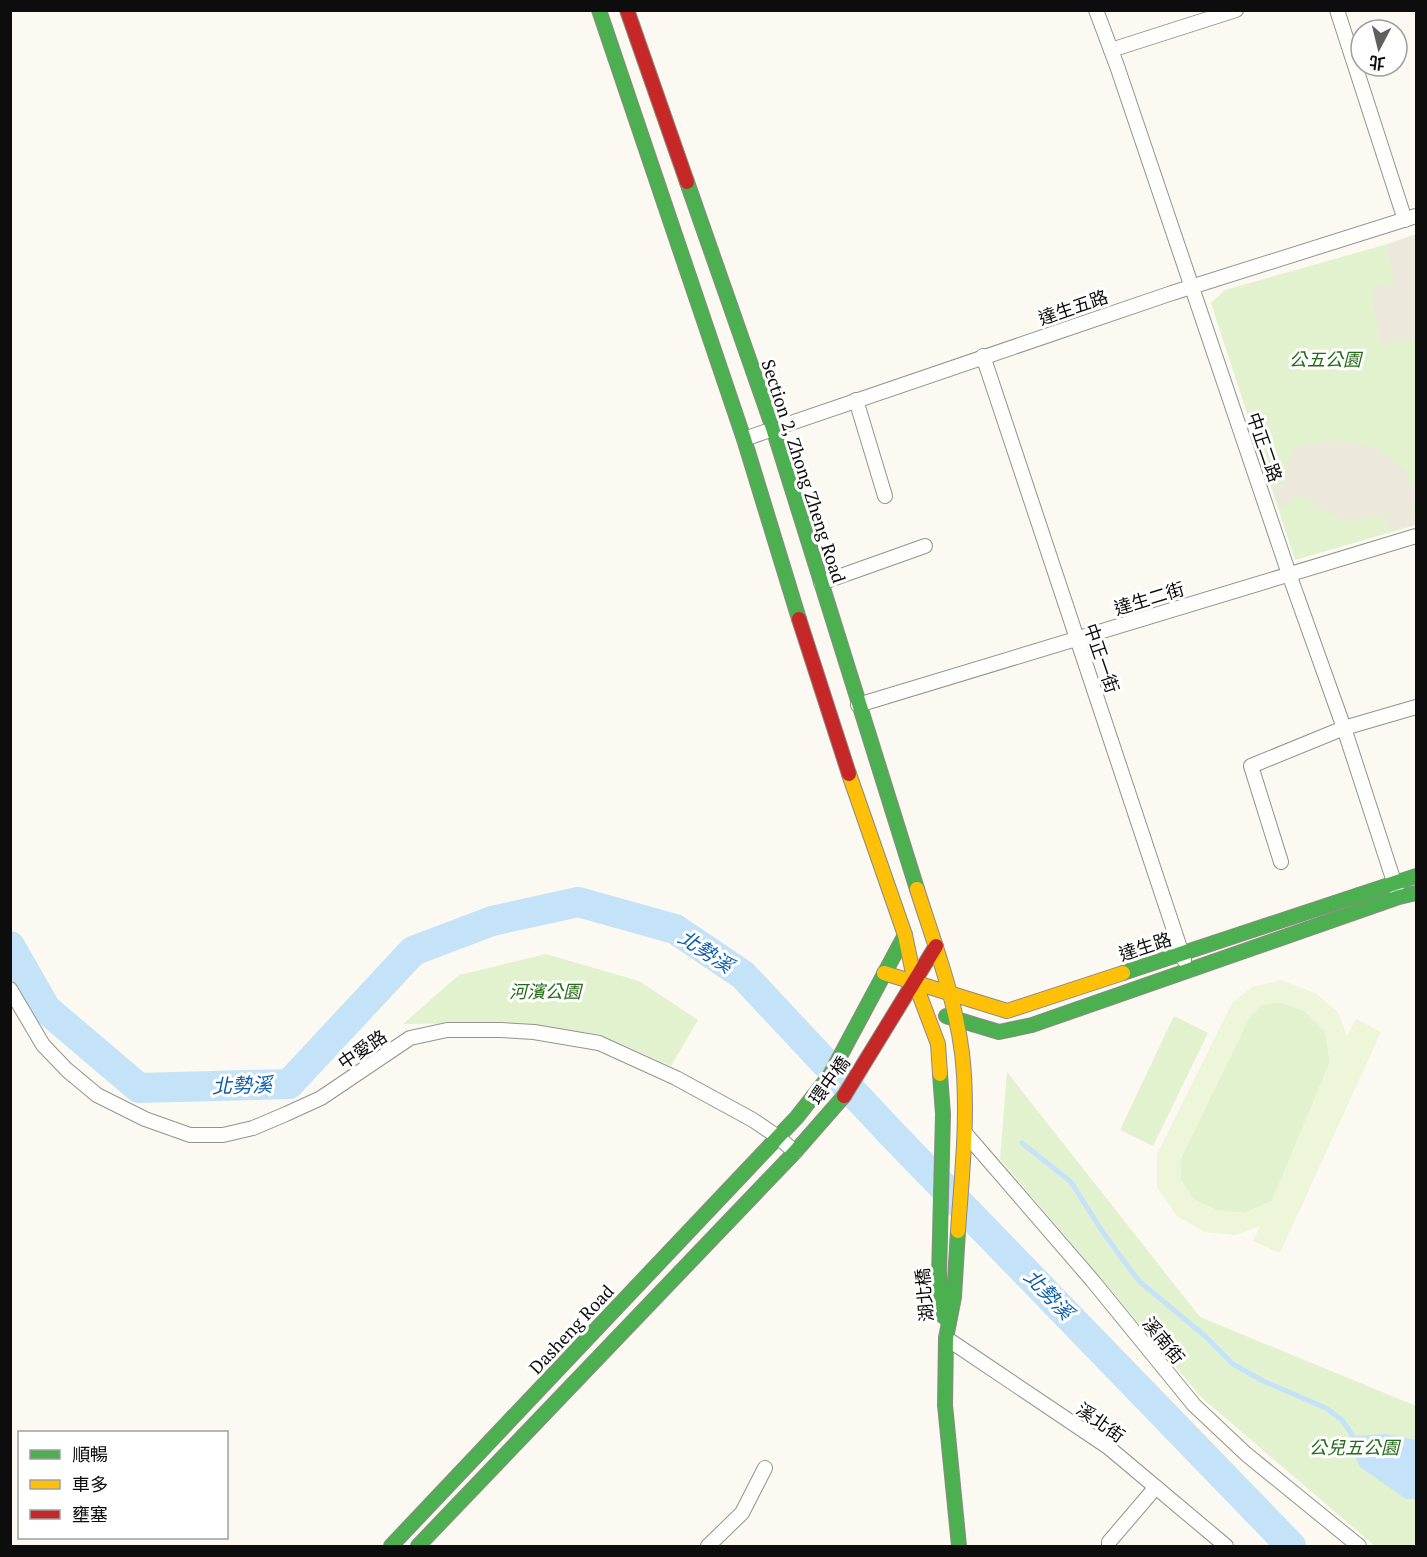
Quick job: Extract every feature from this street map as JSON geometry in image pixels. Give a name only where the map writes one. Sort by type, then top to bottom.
[{"type":"main road","points":[[599,10],[744,439],[826,706],[905,934],[884,973]]},
{"type":"main road","name":"Section 2, Zhong Zheng Road","points":[[627,10],[773,428],[858,705],[936,946],[955,1018]]},
{"type":"main road","name":"達生路","points":[[884,973],[1007,1011],[1416,876]]},
{"type":"main road","name":"達生路","points":[[900,1002],[999,1032],[1032,1026],[1416,893]]},
{"type":"main road","name":"湖北橋","points":[[905,934],[915,983],[938,1044],[943,1114],[939,1277],[946,1338]]},
{"type":"main road","points":[[900,1002],[915,983],[936,946]]},
{"type":"main road","name":"環中橋","points":[[778,1137],[830,1075],[884,973]]},
{"type":"main road","name":"環中橋","points":[[795,1152],[844,1096],[900,1002]]},
{"type":"main road","name":"湖北橋","points":[[946,1338],[954,1297],[965,1133],[962,1053],[955,1018]]},
{"type":"main road","name":"Dasheng Road","points":[[391,1546],[778,1137]]},
{"type":"main road","points":[[418,1546],[795,1152]]},
{"type":"main road","points":[[946,1338],[945,1405],[958,1546]]},
{"type":"street","name":"中正二路","points":[[1096,10],[1112,50],[1289,574],[1344,728],[1399,897]]},
{"type":"street","points":[[1112,50],[1236,10]]},
{"type":"street","points":[[1337,10],[1411,218]]},
{"type":"street","name":"達生五路","points":[[744,439],[1192,286],[1411,218]]},
{"type":"street","name":"中正一街","points":[[983,356],[1188,971]]},
{"type":"street","points":[[856,400],[885,496]]},
{"type":"street","name":"達生二街","points":[[858,705],[1416,536]]},
{"type":"street","points":[[821,583],[925,546]]},
{"type":"street","points":[[1281,862],[1251,766],[1344,728],[1416,707]]},
{"type":"street","name":"中愛路","points":[[10,989],[43,1045],[67,1070],[97,1095],[145,1119],[190,1135],[223,1135],[253,1128],[321,1098],[410,1038],[447,1030],[534,1032],[599,1043],[676,1078],[753,1120],[795,1152]]},
{"type":"street","name":"溪南街","points":[[965,1133],[1092,1280],[1194,1405],[1246,1454],[1359,1546]]},
{"type":"street","name":"溪北街","points":[[946,1338],[1108,1447],[1227,1546]]},
{"type":"street","points":[[559,1368],[574,1383]]},
{"type":"street","points":[[708,1546],[742,1513],[765,1468]]},
{"type":"street","points":[[1109,1546],[1109,1542],[1156,1487]]},
{"type":"green space","name":"公五公園","points":[[1416,236],[1416,525],[1295,560],[1211,303],[1225,290]]},
{"type":"green space","name":"河濱公園","points":[[546,954],[639,981],[698,1020],[671,1066],[598,1034],[514,1023],[403,1024],[459,975]]},
{"type":"green space","points":[[1281,980],[1315,993],[1338,1012],[1347,1036],[1356,1019],[1381,1032],[1280,1253],[1253,1241],[1260,1226],[1236,1235],[1205,1232],[1177,1216],[1157,1187],[1157,1154],[1232,1003],[1252,987]],"holes":[[[1280,1002],[1305,1011],[1325,1031],[1330,1062],[1272,1201],[1245,1213],[1216,1210],[1193,1199],[1181,1180],[1180,1160],[1249,1018],[1261,1005]]]},
{"type":"green space","points":[[1280,1002],[1305,1011],[1325,1031],[1330,1062],[1272,1201],[1245,1213],[1216,1210],[1193,1199],[1181,1180],[1180,1160],[1249,1018],[1261,1005]]},
{"type":"green space","points":[[1174,1016],[1208,1033],[1153,1146],[1120,1130]]},
{"type":"green space","name":"公兒五公園","points":[[1007,1072],[1200,1317],[1416,1406],[1416,1546],[1375,1546],[1202,1398],[1000,1159]]},
{"type":"shaded area","points":[[1416,234],[1416,339],[1380,344],[1371,287],[1394,284],[1388,244]]},
{"type":"shaded area","points":[[1322,442],[1348,442],[1378,450],[1405,470],[1416,492],[1412,513],[1416,519],[1416,525],[1388,530],[1386,515],[1348,521],[1298,494],[1280,508],[1273,489],[1287,477],[1288,463],[1295,448]]},
{"type":"water","points":[[1386,1434],[1416,1440],[1416,1499],[1406,1499],[1360,1467],[1349,1444],[1353,1436]]},
{"type":"waterway","name":"北勢溪","points":[[10,946],[46,1009],[139,1088],[289,1084],[413,951],[492,921],[578,902],[675,929],[743,975],[892,1134],[1291,1546]]},
{"type":"waterway","points":[[1022,1143],[1071,1182],[1104,1234],[1139,1281],[1205,1336],[1233,1364],[1263,1381],[1326,1408],[1342,1420],[1353,1436]]},
{"type":"traffic: fast","points":[[599,10],[744,439],[799,619]]},
{"type":"traffic: fast","points":[[687,182],[773,428],[917,889]]},
{"type":"traffic: fast","points":[[1123,973],[1416,876]]},
{"type":"traffic: fast","points":[[946,1016],[999,1032],[1032,1025],[1416,893]]},
{"type":"traffic: fast","points":[[391,1546],[797,1117],[830,1075],[905,935]]},
{"type":"traffic: fast","points":[[940,1074],[943,1114],[939,1277],[944,1317]]},
{"type":"traffic: fast","points":[[418,1546],[795,1152],[844,1096]]},
{"type":"traffic: fast","points":[[958,1231],[954,1297],[946,1338],[945,1405],[959,1546]]},
{"type":"traffic: slow","points":[[849,774],[905,935],[915,983],[938,1044],[940,1074]]},
{"type":"traffic: slow","points":[[917,889],[949,991],[962,1053],[965,1120],[958,1231]]},
{"type":"traffic: slow","points":[[884,973],[1007,1011],[1123,973]]},
{"type":"traffic: jam","points":[[627,10],[687,182]]},
{"type":"traffic: jam","points":[[799,619],[849,774]]},
{"type":"traffic: jam","points":[[844,1096],[936,946]]}]
